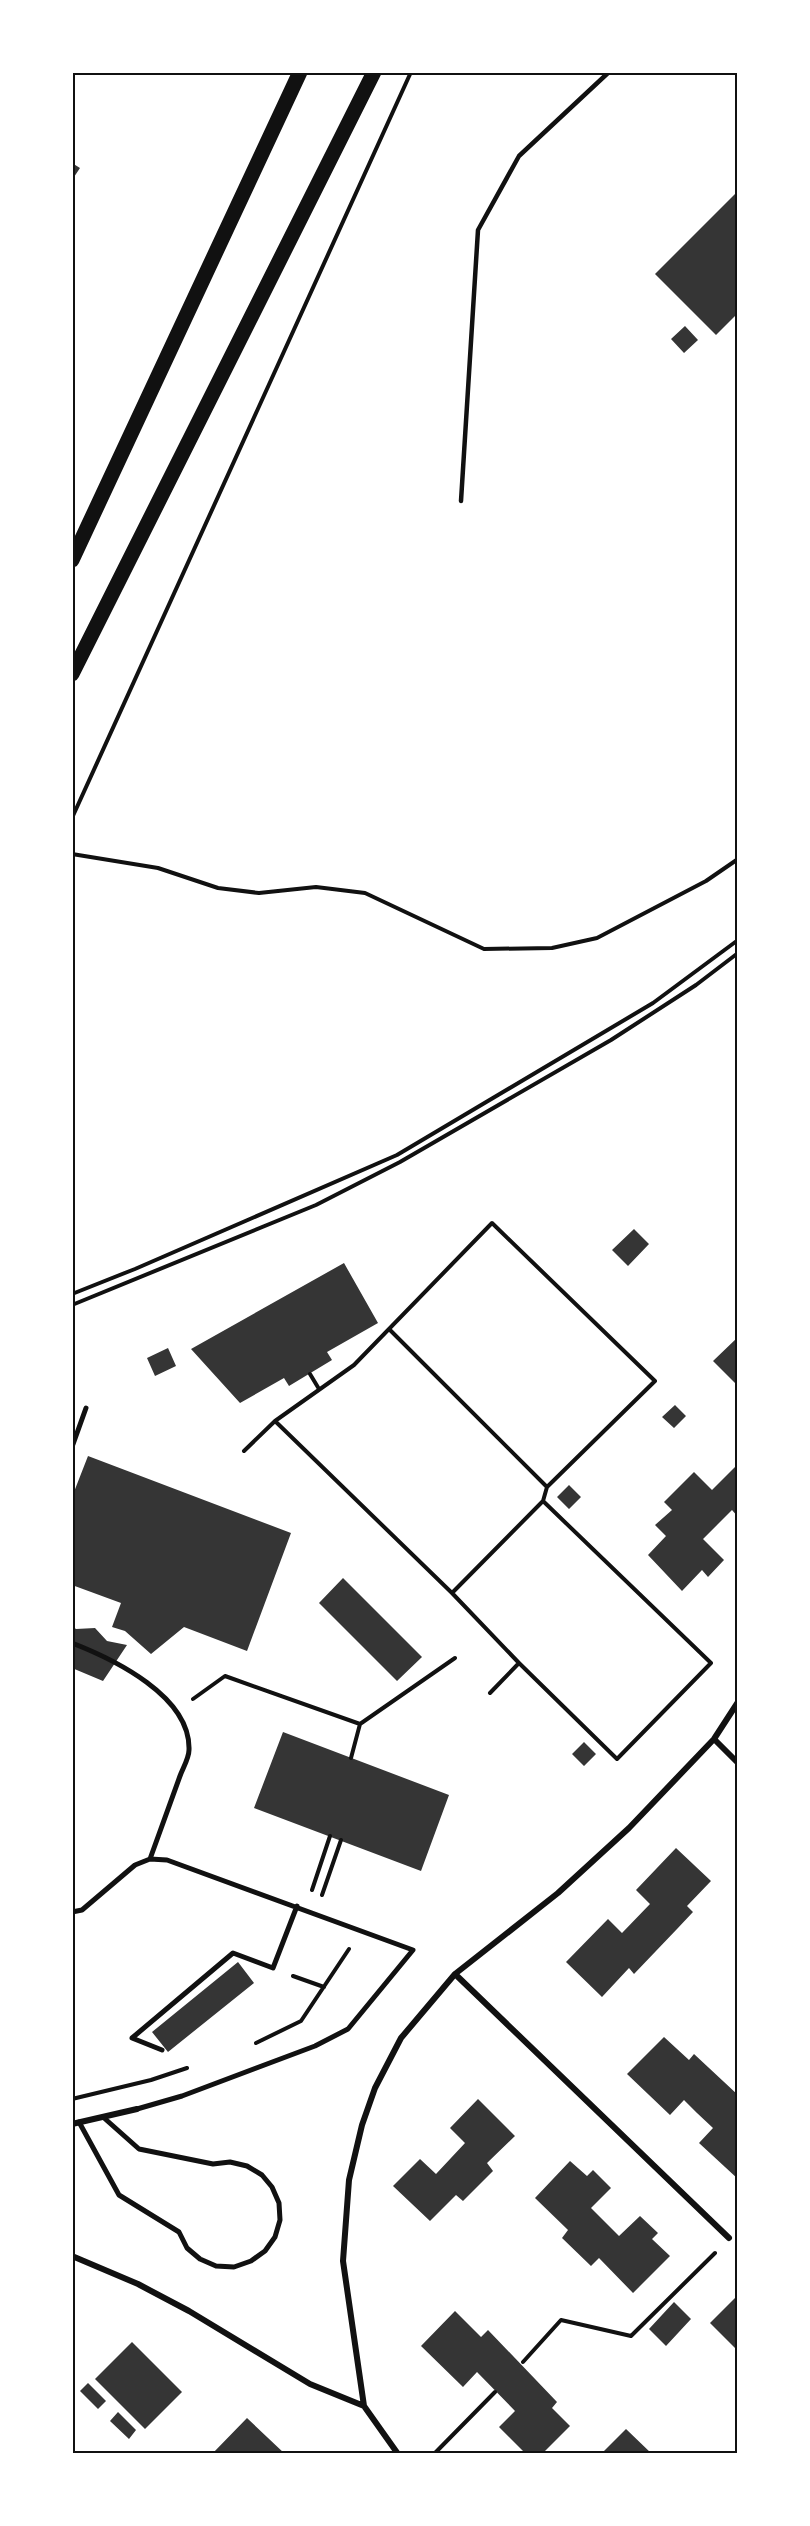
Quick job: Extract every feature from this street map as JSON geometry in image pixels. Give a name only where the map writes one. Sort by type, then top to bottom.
[{"type":"main road","points":[[72,560],[300,72]]},
{"type":"main road","points":[[72,674],[374,72]]},
{"type":"street","points":[[72,1447],[86,1408]]},
{"type":"street","points":[[72,1643],[110,1658],[164,1697],[184,1724],[189,1750],[150,1858]]},
{"type":"street","points":[[398,2454],[364,2406],[346,2284],[344,2251],[350,2180],[362,2125],[375,2088],[401,2038],[455,1974],[558,1893],[613,1843],[714,1739],[738,1702]]},
{"type":"street","points":[[714,1739],[738,1763]]},
{"type":"street","points":[[72,1912],[82,1910],[135,1865],[150,1858],[167,1860],[413,1950],[348,2029],[315,2046],[182,2096],[137,2109],[103,2116],[76,2123],[119,2195],[178,2232],[187,2248],[200,2259],[216,2266],[234,2267],[251,2261],[265,2251],[275,2237],[280,2220],[279,2203],[272,2187],[262,2175],[247,2166],[230,2162],[213,2164],[139,2149],[103,2116]]},
{"type":"street","points":[[162,2050],[132,2038],[233,1953],[273,1968],[297,1906]]},
{"type":"street","points":[[455,1974],[729,2238]]},
{"type":"street","points":[[72,2256],[138,2284],[189,2311],[310,2384],[364,2406]]},
{"type":"lane","points":[[461,501],[478,230],[519,156],[609,72]]},
{"type":"path","points":[[72,818],[411,72]]},
{"type":"path","points":[[72,854],[158,868],[218,888],[259,893],[316,887],[365,893],[484,949],[552,948],[597,938],[706,880],[738,859]]},
{"type":"path","points":[[72,1294],[397,1155],[653,1003],[738,940]]},
{"type":"path","points":[[72,1305],[316,1205],[400,1162],[611,1040],[696,985],[738,953]]},
{"type":"path","points":[[244,1451],[275,1421],[354,1365],[492,1223],[655,1381],[547,1487],[543,1501],[452,1593]]},
{"type":"path","points":[[389,1329],[547,1487]]},
{"type":"path","points":[[310,1374],[319,1389]]},
{"type":"path","points":[[275,1421],[452,1593],[519,1663],[617,1759],[711,1663],[543,1501]]},
{"type":"path","points":[[351,1758],[360,1724],[455,1658]]},
{"type":"path","points":[[490,1693],[519,1663]]},
{"type":"path","points":[[175,1711],[225,1676],[360,1724]]},
{"type":"path","points":[[310,1895],[330,1836]]},
{"type":"path","points":[[321,1898],[341,1840]]},
{"type":"path","points":[[247,2047],[301,2021],[362,1930]]},
{"type":"path","points":[[273,1968],[324,1987]]},
{"type":"path","points":[[72,2098],[152,2080],[198,2065]]},
{"type":"path","points":[[524,2362],[561,2320],[631,2336],[696,2274],[729,2238]]},
{"type":"path","points":[[434,2454],[495,2392]]},
{"type":"building","points":[[72,163],[80,168],[72,180]]},
{"type":"building","points":[[738,191],[738,313],[716,335],[655,274]]},
{"type":"building","points":[[685,326],[698,340],[684,353],[671,339]]},
{"type":"building","points":[[634,1229],[649,1244],[628,1266],[612,1250]]},
{"type":"building","points":[[344,1263],[378,1323],[327,1352],[332,1360],[289,1386],[284,1378],[240,1403],[191,1349]]},
{"type":"building","points":[[738,1337],[738,1386],[713,1361]]},
{"type":"building","points":[[168,1348],[176,1366],[155,1376],[147,1358]]},
{"type":"building","points":[[675,1405],[686,1416],[674,1428],[662,1417]]},
{"type":"building","points":[[88,1456],[291,1533],[247,1651],[184,1627],[151,1654],[125,1631],[112,1627],[121,1603],[72,1585],[72,1497]]},
{"type":"building","points":[[738,1464],[738,1517],[732,1510],[703,1539],[724,1560],[708,1577],[702,1570],[682,1591],[648,1555],[666,1536],[655,1525],[672,1510],[664,1502],[694,1472],[712,1490]]},
{"type":"building","points":[[569,1485],[581,1497],[569,1509],[557,1497]]},
{"type":"building","points":[[343,1578],[422,1657],[397,1681],[319,1603]]},
{"type":"building","points":[[72,1626],[76,1629],[95,1628],[107,1641],[127,1645],[103,1681],[72,1668]]},
{"type":"building","points":[[283,1732],[449,1795],[421,1871],[254,1808]]},
{"type":"building","points":[[584,1742],[596,1754],[584,1766],[572,1754]]},
{"type":"building","points":[[676,1848],[711,1881],[687,1906],[693,1912],[634,1974],[629,1968],[602,1997],[566,1962],[608,1919],[622,1933],[650,1904],[636,1890]]},
{"type":"building","points":[[238,1962],[254,1983],[168,2052],[152,2032]]},
{"type":"building","points":[[664,2037],[689,2060],[694,2054],[738,2095],[738,2179],[699,2143],[713,2128],[684,2100],[670,2115],[627,2074]]},
{"type":"building","points":[[478,2099],[515,2136],[487,2163],[493,2171],[463,2201],[456,2195],[430,2221],[393,2186],[420,2159],[436,2174],[465,2143],[450,2128]]},
{"type":"building","points":[[570,2161],[587,2176],[593,2170],[611,2188],[591,2208],[619,2236],[640,2216],[658,2233],[652,2239],[670,2256],[633,2293],[599,2258],[591,2266],[562,2238],[568,2230],[535,2198]]},
{"type":"building","points":[[738,2295],[738,2351],[710,2323]]},
{"type":"building","points":[[674,2302],[691,2319],[666,2346],[649,2329]]},
{"type":"building","points":[[455,2311],[481,2337],[488,2330],[557,2402],[552,2408],[570,2426],[542,2454],[526,2454],[499,2427],[515,2411],[477,2372],[463,2387],[421,2346]]},
{"type":"building","points":[[132,2342],[182,2392],[145,2429],[95,2379]]},
{"type":"building","points":[[88,2383],[106,2401],[98,2409],[80,2391]]},
{"type":"building","points":[[118,2412],[136,2430],[129,2439],[110,2421]]},
{"type":"building","points":[[247,2418],[285,2454],[212,2454]]},
{"type":"building","points":[[626,2429],[652,2454],[601,2454]]}]
